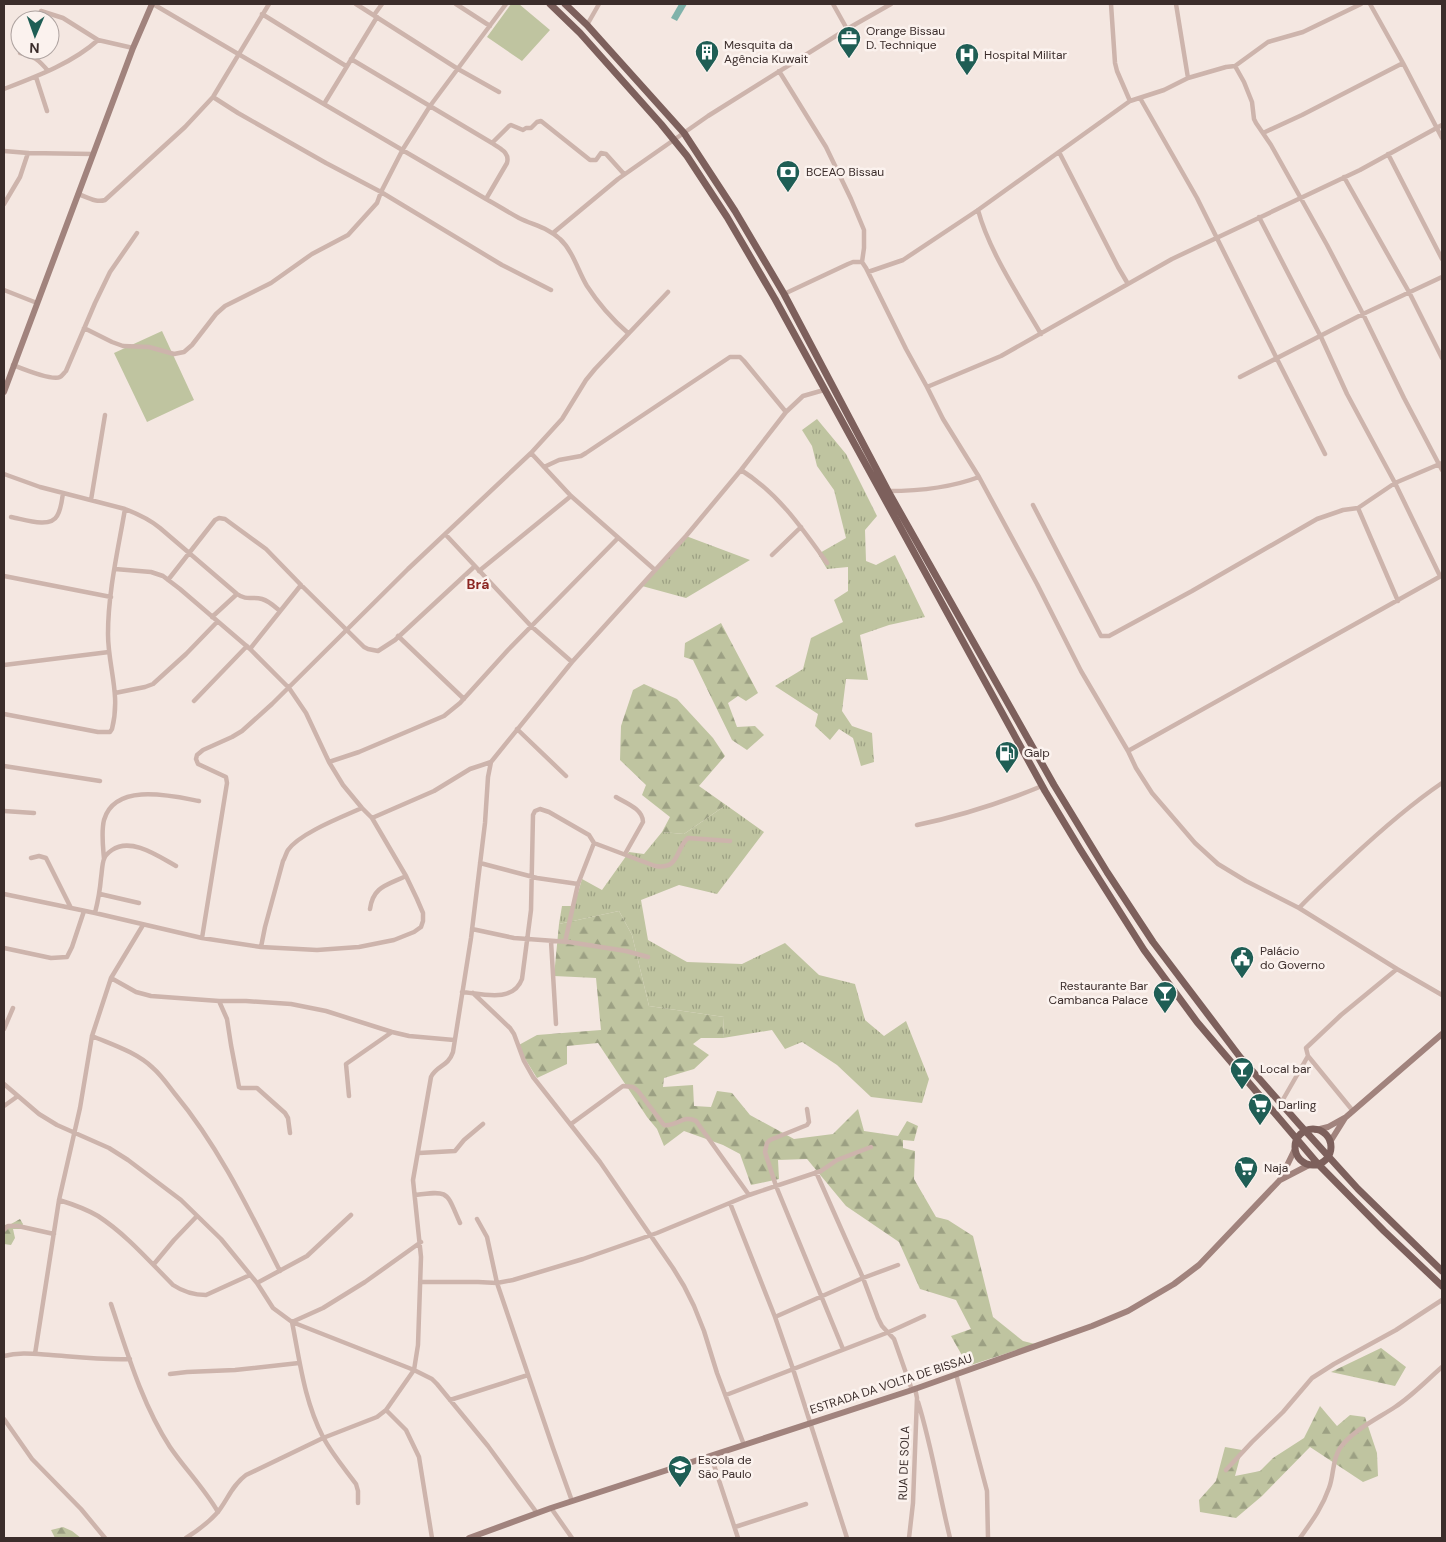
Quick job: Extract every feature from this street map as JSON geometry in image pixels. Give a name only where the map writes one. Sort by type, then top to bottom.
[{"type":"main road","points":[[4,392],[133,48],[152,4]]},
{"type":"main road","points":[[550,4],[580,33],[674,140],[687,156],[727,217],[775,299],[1042,786],[1144,950],[1197,1022],[1318,1164],[1442,1286]]},
{"type":"main road","points":[[565,4],[587,25],[684,133],[735,211],[784,294],[888,491],[1054,785],[1107,872],[1153,942],[1240,1057],[1358,1189],[1442,1271]]},
{"type":"main road","points":[[1280,1180],[1300,1135],[1328,1127],[1346,1117],[1442,1034]]},
{"type":"main road","points":[[1280,1180],[1309,1165],[1324,1161],[1328,1156],[1330,1142],[1346,1117]]},
{"type":"main road","points":[[1316,1130],[1326,1136],[1330,1142]]},
{"type":"main road","points":[[1295,1149],[1300,1159],[1309,1165]]},
{"type":"main road","name":"ESTRADA DA VOLTA DE BISSAU","points":[[469,1538],[551,1508],[913,1389],[1122,1314],[1146,1301],[1198,1265],[1280,1180]]},
{"type":"street","points":[[152,4],[519,218],[553,233],[567,247],[595,297],[615,322],[628,333]]},
{"type":"street","points":[[78,194],[96,201],[105,200],[185,127],[213,97],[269,4]]},
{"type":"street","points":[[356,4],[458,69],[499,92]]},
{"type":"street","points":[[324,104],[382,4]]},
{"type":"street","points":[[456,4],[490,26]]},
{"type":"street","points":[[84,328],[123,346],[149,347],[174,354],[184,352],[192,345],[204,327],[225,306],[272,283],[312,254],[348,235],[379,200],[381,192],[403,149],[430,106],[506,4]]},
{"type":"street","points":[[587,25],[599,4]]},
{"type":"street","points":[[833,4],[847,29]]},
{"type":"street","points":[[553,233],[624,174],[708,116],[847,29],[891,4]]},
{"type":"street","points":[[1110,4],[1115,63],[1130,101]]},
{"type":"street","points":[[1176,4],[1188,78]]},
{"type":"street","points":[[868,272],[903,260],[978,210],[1130,101],[1164,90],[1188,78],[1235,66],[1268,42],[1303,32],[1361,4]]},
{"type":"street","points":[[1370,4],[1440,126],[1442,138]]},
{"type":"street","points":[[262,14],[346,66]]},
{"type":"street","points":[[60,17],[98,40],[133,48]]},
{"type":"street","points":[[4,90],[48,71],[98,40]]},
{"type":"street","points":[[351,59],[507,154],[508,158],[486,199]]},
{"type":"street","points":[[39,60],[48,71]]},
{"type":"street","points":[[1263,132],[1302,115],[1404,63]]},
{"type":"street","points":[[1033,505],[1101,636],[1109,636],[1192,592],[1317,519],[1343,510],[1358,508],[1395,483],[1442,466],[1404,398],[1363,314],[1301,197],[1254,119],[1252,102],[1235,66]]},
{"type":"street","points":[[779,71],[826,147],[852,199],[864,230],[862,262],[906,349],[943,419],[979,477],[1037,584],[1081,671],[1147,786],[1189,837],[1206,854],[1231,873],[1299,908],[1442,995]]},
{"type":"street","points":[[36,77],[47,111]]},
{"type":"street","points":[[213,97],[326,163],[381,192],[502,265],[551,290]]},
{"type":"street","points":[[1140,98],[1183,171],[1326,454]]},
{"type":"street","points":[[492,144],[511,125],[523,130],[531,128],[537,122],[541,122],[590,160],[596,160],[602,153],[606,154],[624,174]]},
{"type":"street","points":[[927,387],[1001,356],[1172,259],[1344,177],[1440,126]]},
{"type":"street","points":[[4,150],[28,154],[93,154]]},
{"type":"street","points":[[1059,152],[1128,284]]},
{"type":"street","points":[[4,204],[20,177],[28,154]]},
{"type":"street","points":[[1388,154],[1442,259]]},
{"type":"street","points":[[1344,177],[1409,292],[1442,358]]},
{"type":"street","points":[[978,210],[982,225],[1005,272],[1041,334]]},
{"type":"street","points":[[1128,751],[1441,576],[1395,483],[1347,394],[1321,337],[1259,217]]},
{"type":"street","points":[[13,365],[49,377],[61,377],[71,361],[110,272],[137,233]]},
{"type":"street","points":[[784,294],[848,264],[862,262]]},
{"type":"street","points":[[1240,377],[1363,314],[1442,277]]},
{"type":"street","points":[[4,290],[37,303]]},
{"type":"street","points":[[202,938],[227,782],[226,777],[198,764],[197,755],[203,750],[242,731],[289,688],[531,452],[562,419],[586,380],[668,292]]},
{"type":"street","points":[[544,467],[559,460],[581,456],[730,357],[740,357],[786,412]]},
{"type":"street","points":[[186,1538],[218,1512],[239,1480],[246,1475],[323,1438],[377,1417],[386,1410],[414,1370],[418,1345],[421,1242],[413,1180],[431,1077],[434,1072],[447,1063],[454,1040],[472,929],[491,762],[572,662],[686,536],[742,470],[786,412],[803,396],[824,390]]},
{"type":"street","points":[[91,500],[105,415]]},
{"type":"street","points":[[531,452],[571,496],[655,570]]},
{"type":"street","points":[[742,470],[769,491],[801,527],[827,563]]},
{"type":"street","points":[[4,474],[40,487],[125,509],[149,519],[237,594],[247,599],[263,599],[280,611]]},
{"type":"street","points":[[888,491],[936,488],[979,477]]},
{"type":"street","points":[[11,517],[44,523],[52,522],[57,517],[64,493]]},
{"type":"street","points":[[479,571],[571,496]]},
{"type":"street","points":[[1358,508],[1398,601]]},
{"type":"street","points":[[4,714],[105,733],[110,732],[115,693],[109,652],[108,621],[125,509]]},
{"type":"street","points":[[168,580],[215,520],[219,518],[225,519],[266,549],[364,647],[373,651],[383,648],[398,636],[475,566]]},
{"type":"street","points":[[772,555],[801,527]]},
{"type":"street","points":[[446,535],[531,626],[572,662]]},
{"type":"street","points":[[329,762],[359,752],[444,716],[464,699],[531,626],[618,538]]},
{"type":"street","points":[[4,894],[202,938],[261,947],[317,950],[359,947],[394,940],[421,927],[423,913],[406,876],[372,818],[343,786],[329,762],[306,713],[289,688],[248,648],[168,580],[157,573],[115,569]]},
{"type":"street","points":[[4,576],[111,597]]},
{"type":"street","points":[[194,701],[248,648],[301,585]]},
{"type":"street","points":[[212,617],[237,594]]},
{"type":"street","points":[[115,693],[153,684],[180,660],[217,622]]},
{"type":"street","points":[[398,636],[464,699]]},
{"type":"street","points":[[4,665],[109,652]]},
{"type":"street","points":[[517,729],[566,776]]},
{"type":"street","points":[[372,818],[434,791],[470,769],[491,762]]},
{"type":"street","points":[[4,766],[100,781]]},
{"type":"street","points":[[1299,908],[1322,884],[1394,818],[1442,783]]},
{"type":"street","points":[[917,825],[986,808],[1042,786]]},
{"type":"street","points":[[95,913],[100,894],[104,859],[102,834],[105,818],[115,803],[126,798],[144,794],[166,795],[199,801]]},
{"type":"street","points":[[616,797],[640,812],[643,818],[643,822],[625,854]]},
{"type":"street","points":[[261,947],[264,927],[283,861],[293,844],[308,834],[362,808]]},
{"type":"street","points":[[462,992],[509,994],[515,990],[522,979],[531,910],[533,815],[535,811],[540,809],[549,812],[589,835],[594,843],[661,867],[667,866],[676,860],[682,845],[688,838],[730,841]]},
{"type":"street","points":[[4,811],[34,813]]},
{"type":"street","points":[[566,942],[578,884],[594,843]]},
{"type":"street","points":[[104,859],[109,852],[119,846],[134,846],[176,866]]},
{"type":"street","points":[[31,858],[39,856],[46,858],[71,908]]},
{"type":"street","points":[[480,863],[532,876],[578,884]]},
{"type":"street","points":[[370,908],[372,899],[379,890],[406,876]]},
{"type":"street","points":[[100,894],[139,903]]},
{"type":"street","points":[[4,948],[51,958],[61,959],[66,957],[72,947],[84,911]]},
{"type":"street","points":[[35,1354],[59,1200],[85,1084],[92,1036],[112,978],[143,925]]},
{"type":"street","points":[[472,929],[504,936],[566,942],[648,956]]},
{"type":"street","points":[[551,941],[556,1024]]},
{"type":"street","points":[[1353,1111],[1308,1056],[1306,1048],[1341,1015],[1397,969]]},
{"type":"street","points":[[112,978],[136,992],[151,996],[218,1001],[255,1001],[310,1006],[392,1032],[409,1036],[454,1040]]},
{"type":"street","points":[[473,993],[510,1028],[524,1062],[533,1077],[600,1162],[673,1268],[694,1306],[744,1445]]},
{"type":"street","points":[[218,1001],[227,1019],[230,1045],[239,1087],[257,1088],[285,1113],[288,1118],[290,1133]]},
{"type":"street","points":[[4,1029],[13,1008]]},
{"type":"street","points":[[349,1096],[346,1064],[392,1032]]},
{"type":"street","points":[[92,1036],[142,1059],[153,1068],[179,1098],[203,1131],[250,1213],[280,1271]]},
{"type":"street","points":[[1281,1103],[1308,1056]]},
{"type":"street","points":[[4,1084],[48,1120],[128,1160],[181,1200],[221,1239],[257,1284],[273,1308],[292,1322],[414,1370],[432,1379],[488,1446],[537,1513]]},
{"type":"street","points":[[571,1124],[623,1086],[633,1087],[664,1125],[673,1125],[686,1118],[692,1118],[696,1121],[749,1195]]},
{"type":"street","points":[[4,1106],[18,1096]]},
{"type":"street","points":[[807,1109],[810,1122],[807,1125],[770,1140],[766,1143],[765,1152],[776,1186],[843,1349]]},
{"type":"street","points":[[419,1154],[455,1151],[464,1140],[483,1124]]},
{"type":"street","points":[[420,1282],[498,1283],[583,1260],[749,1195],[827,1168],[837,1160],[871,1147]]},
{"type":"street","name":"RUA DE SOLA","points":[[816,1172],[863,1278],[878,1318],[894,1340],[917,1398],[913,1503],[909,1538]]},
{"type":"street","points":[[415,1195],[438,1192],[445,1195],[450,1201],[460,1223]]},
{"type":"street","points":[[59,1200],[98,1216],[130,1242],[177,1288],[201,1295],[210,1293],[250,1275]]},
{"type":"street","points":[[730,1203],[775,1317],[847,1538]]},
{"type":"street","points":[[257,1284],[313,1252],[351,1215]]},
{"type":"street","points":[[154,1264],[197,1216]]},
{"type":"street","points":[[477,1220],[487,1238],[498,1283],[572,1501]]},
{"type":"street","points":[[4,1230],[8,1226],[13,1226],[54,1234]]},
{"type":"street","points":[[292,1322],[323,1308],[365,1282],[421,1242]]},
{"type":"street","points":[[775,1317],[863,1278],[898,1265]]},
{"type":"street","points":[[1226,1470],[1283,1412],[1312,1378],[1396,1330],[1442,1300]]},
{"type":"street","points":[[111,1304],[142,1394],[170,1446],[218,1512]]},
{"type":"street","points":[[726,1395],[889,1332],[924,1316]]},
{"type":"street","points":[[292,1322],[305,1392],[323,1438],[356,1484],[358,1503]]},
{"type":"street","points":[[4,1356],[11,1354],[35,1354],[115,1360],[130,1359]]},
{"type":"street","points":[[170,1374],[235,1370],[299,1363]]},
{"type":"street","points":[[1300,1538],[1318,1514],[1333,1478],[1335,1456],[1342,1446],[1361,1429],[1405,1400],[1442,1366]]},
{"type":"street","points":[[450,1400],[528,1374]]},
{"type":"street","points":[[956,1374],[987,1491],[988,1538]]},
{"type":"street","points":[[917,1398],[931,1447],[945,1522],[950,1538]]},
{"type":"street","points":[[386,1410],[406,1430],[419,1457],[432,1538]]},
{"type":"street","points":[[4,1419],[32,1459],[81,1509],[105,1538]]},
{"type":"street","points":[[711,1456],[738,1538]]},
{"type":"street","points":[[735,1527],[806,1504]]},
{"type":"street","points":[[551,1508],[572,1538]]},
{"type":"green space","points":[[511,4],[519,4],[550,30],[522,61],[487,37]]},
{"type":"green space","points":[[162,331],[194,400],[147,422],[114,353]]},
{"type":"green space","points":[[817,419],[846,454],[877,516],[865,530],[866,561],[876,565],[895,555],[925,617],[889,625],[860,635],[868,680],[846,679],[842,711],[852,726],[872,733],[874,762],[861,766],[853,738],[839,729],[830,740],[815,726],[818,714],[775,686],[803,669],[811,638],[843,622],[834,600],[848,591],[848,567],[827,569],[818,554],[846,538],[834,490],[817,466],[812,446],[802,430]]},
{"type":"green space","points":[[686,536],[750,560],[686,598],[642,586]]},
{"type":"green space","points":[[721,623],[758,693],[746,701],[738,696],[728,703],[737,727],[755,726],[764,735],[747,750],[732,740],[693,660],[684,657],[685,643]]},
{"type":"green space","points":[[644,684],[677,699],[713,738],[725,756],[699,786],[726,805],[684,834],[662,832],[670,817],[642,795],[646,785],[620,760],[621,726],[633,690]]},
{"type":"green space","points":[[726,805],[764,832],[717,894],[679,885],[641,900],[648,940],[687,962],[742,964],[785,943],[819,975],[855,984],[865,1020],[884,1036],[906,1021],[929,1079],[922,1103],[871,1097],[837,1065],[802,1042],[785,1049],[772,1030],[723,1038],[724,1017],[649,1006],[632,935],[619,911],[559,924],[562,906],[574,906],[582,879],[602,890],[629,852],[644,854],[662,832],[684,834]]},
{"type":"green space","points":[[619,911],[632,935],[649,1006],[724,1017],[723,1038],[701,1038],[693,1044],[709,1055],[694,1069],[664,1078],[663,1087],[693,1085],[694,1106],[711,1107],[717,1091],[732,1093],[750,1115],[794,1139],[833,1134],[858,1109],[864,1131],[898,1136],[907,1121],[918,1126],[914,1141],[903,1140],[903,1148],[915,1151],[914,1179],[936,1217],[948,1220],[973,1236],[993,1317],[1023,1341],[1035,1344],[968,1366],[951,1336],[971,1329],[956,1300],[920,1289],[899,1242],[846,1206],[807,1159],[778,1160],[779,1179],[751,1185],[740,1154],[723,1145],[684,1131],[664,1146],[657,1129],[598,1043],[567,1046],[567,1064],[537,1078],[517,1046],[537,1035],[601,1030],[596,978],[554,976],[559,924]]},
{"type":"green space","points":[[20,1219],[23,1224],[21,1229],[13,1229],[15,1238],[11,1245],[4,1244],[4,1225],[11,1224]]},
{"type":"green space","points":[[1381,1348],[1406,1367],[1395,1386],[1331,1372]]},
{"type":"green space","points":[[1320,1406],[1337,1426],[1350,1415],[1365,1417],[1377,1453],[1378,1476],[1363,1482],[1310,1447],[1262,1496],[1236,1518],[1200,1512],[1199,1500],[1216,1481],[1225,1447],[1242,1450],[1235,1476],[1260,1471],[1273,1458],[1304,1438]]},
{"type":"green space","points":[[63,1527],[81,1538],[55,1538],[51,1530]]},
{"type":"water","points":[[679,4],[687,4],[677,21],[671,18]]},
{"type":"place","name":"Orange Bissau D. Technique","points":[[849,59]]},
{"type":"place","name":"Mesquita da Agência Kuwait","points":[[707,73]]},
{"type":"place","name":"Hospital Militar","points":[[967,76]]},
{"type":"place","name":"BCEAO Bissau","points":[[788,193]]},
{"type":"place","name":"Galp","points":[[1007,774]]},
{"type":"place","name":"Palácio do Governo","points":[[1242,979]]},
{"type":"place","name":"Restaurante Bar Cambanca Palace","points":[[1165,1014]]},
{"type":"place","name":"Local bar","points":[[1242,1090]]},
{"type":"place","name":"Darling","points":[[1260,1126]]},
{"type":"place","name":"Naja","points":[[1246,1189]]},
{"type":"place","name":"Escola de São Paulo","points":[[680,1488]]},
{"type":"district","name":"Brá","points":[[478,584]]}]
